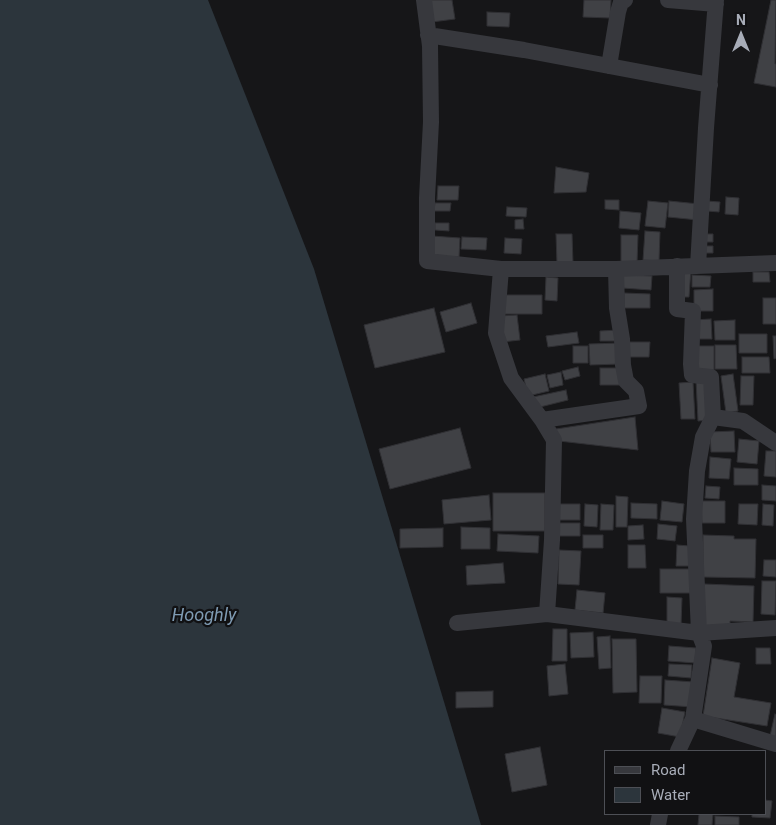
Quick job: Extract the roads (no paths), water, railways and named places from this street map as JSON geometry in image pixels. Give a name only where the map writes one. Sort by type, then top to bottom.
[{"type":"street","points":[[424,0],[428,35],[431,122],[427,198],[427,261],[501,269],[616,269],[776,263]]},
{"type":"street","points":[[609,66],[618,12],[621,2],[625,0]]},
{"type":"street","points":[[668,0],[716,2],[698,266]]},
{"type":"street","points":[[428,35],[710,85]]},
{"type":"street","points":[[677,266],[677,309],[693,311],[692,375],[711,377],[713,417],[703,437],[697,470],[694,519],[699,633],[704,646],[693,719],[678,750]]},
{"type":"street","points":[[501,269],[496,333],[511,378],[542,420],[554,440],[552,540],[547,614]]},
{"type":"street","points":[[542,420],[639,406],[636,391],[626,381],[623,365],[622,339],[617,308],[616,269]]},
{"type":"street","points":[[713,417],[743,421],[776,443]]},
{"type":"street","points":[[457,623],[547,614],[699,633],[776,628]]},
{"type":"street","points":[[693,719],[776,744]]},
{"type":"water","name":"Hooghly","points":[[0,0],[208,0],[314,269],[481,825],[0,825]]}]
